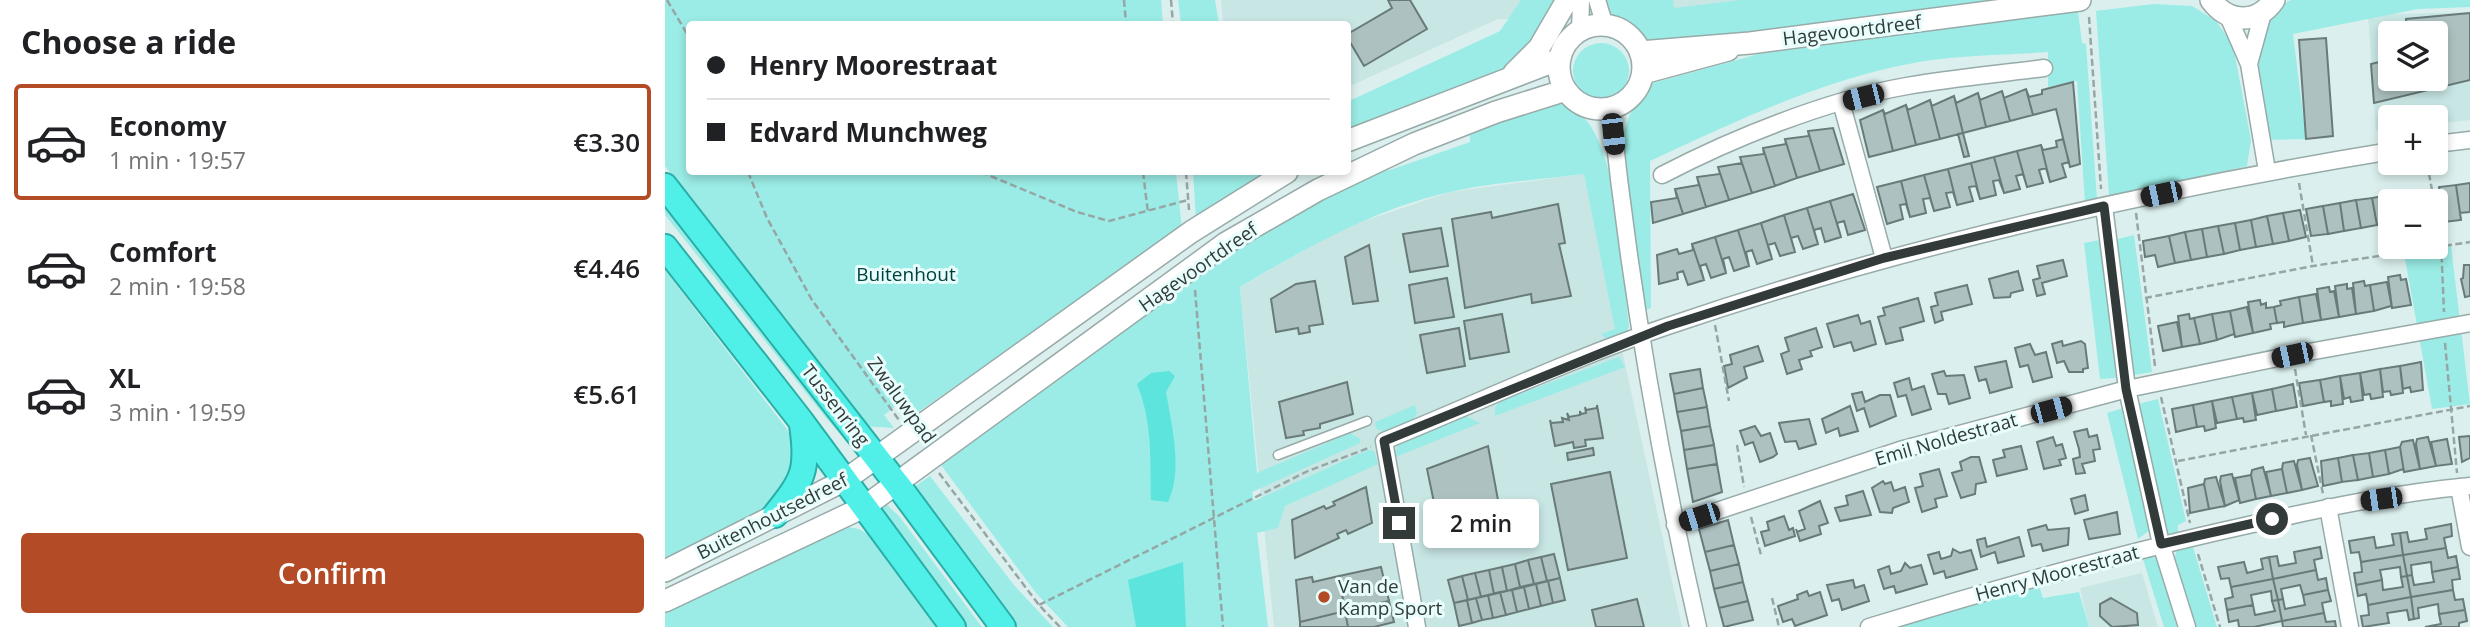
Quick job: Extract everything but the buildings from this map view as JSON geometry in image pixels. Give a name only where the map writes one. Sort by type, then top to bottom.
[{"type":"highway","name":"Tussenring","points":[[665,186],[897,484],[1003,627]]},
{"type":"highway","name":"Tussenring","points":[[665,247],[801,421],[953,627]]},
{"type":"highway","points":[[775,515],[801,481],[807,460],[801,421]]},
{"type":"main road","points":[[1505,82],[1539,48],[1567,0]]},
{"type":"main road","points":[[2209,0],[2228,16],[2252,18],[2271,3]]},
{"type":"main road","name":"Hagevoortdreef","points":[[1641,62],[1699,61],[1750,43],[2084,7]]},
{"type":"main road","points":[[1605,26],[1626,34],[1641,62],[1632,96],[1611,108],[1585,106],[1566,90],[1560,59],[1564,48],[1580,32],[1605,26]]},
{"type":"main road","points":[[1351,139],[1560,59]]},
{"type":"main road","name":"Hagevoortdreef","points":[[1351,174],[1413,144],[1496,112],[1566,90]]},
{"type":"main road","name":"Hagevoortdreef","points":[[877,458],[1191,232],[1282,175]]},
{"type":"main road","name":"Hagevoortdreef","points":[[865,507],[1226,243],[1349,175]]},
{"type":"main road","name":"Buitenhoutsedreef","points":[[665,571],[845,480],[877,458]]},
{"type":"main road","name":"Buitenhoutsedreef","points":[[665,601],[865,507]]},
{"type":"street","points":[[1580,32],[1581,0]]},
{"type":"street","points":[[1597,0],[1605,26]]},
{"type":"street","points":[[2249,64],[2271,3]]},
{"type":"street","points":[[2228,16],[2249,64],[2267,171]]},
{"type":"street","points":[[1662,175],[1709,150],[1841,102],[1905,86],[2044,68]]},
{"type":"street","points":[[1841,102],[1884,258]]},
{"type":"street","points":[[1611,108],[1619,187],[1642,335],[1675,525],[1698,627]]},
{"type":"street","points":[[2448,143],[2470,140]]},
{"type":"street","points":[[1417,627],[1384,441],[1642,335],[1884,258],[2135,199],[2267,171],[2378,153]]},
{"type":"street","points":[[2104,206],[2126,389],[2161,544],[2187,627]]},
{"type":"street","name":"Emil Noldestraat","points":[[1675,525],[1901,450],[2126,389],[2292,355],[2470,323]]},
{"type":"street","points":[[2465,487],[2470,547]]},
{"type":"street","name":"Henry Moorestraat","points":[[1869,627],[2026,579],[2161,544],[2327,507],[2465,487]]},
{"type":"street","points":[[2327,507],[2350,627]]},
{"type":"lane","points":[[1278,455],[1367,421]]},
{"type":"path","points":[[667,0],[686,32]]},
{"type":"path","points":[[1123,0],[1126,21]]},
{"type":"path","points":[[1171,0],[1173,21]]},
{"type":"path","points":[[2084,7],[2104,206]]},
{"type":"path","points":[[2297,166],[2313,266]]},
{"type":"path","name":"Zwaluwpad","points":[[749,175],[767,218],[812,300],[909,433]]},
{"type":"path","points":[[988,175],[1077,212],[1109,221],[1148,213],[1188,200]]},
{"type":"path","points":[[1143,175],[1148,213]]},
{"type":"path","points":[[1186,175],[1191,232]]},
{"type":"path","points":[[2135,199],[2145,298],[2158,383],[2193,537],[2220,627]]},
{"type":"path","points":[[2448,245],[2470,242]]},
{"type":"path","points":[[2145,298],[2378,256]]},
{"type":"path","points":[[2441,259],[2450,409],[2465,487]]},
{"type":"path","points":[[1194,267],[1223,627]]},
{"type":"path","points":[[1712,312],[1729,401]]},
{"type":"path","points":[[2292,355],[2306,435]]},
{"type":"path","points":[[2177,462],[2311,434],[2470,406]]},
{"type":"path","points":[[2311,434],[2327,507]]},
{"type":"path","points":[[1039,605],[1308,471],[1372,446]]},
{"type":"path","name":"Zwaluwpad","points":[[930,461],[1039,605],[1060,627]]},
{"type":"path","points":[[1773,598],[1779,627]]},
{"type":"shaded area","points":[[1221,0],[1808,0],[1625,21],[1498,19],[1351,86],[1351,21],[1223,21]]},
{"type":"shaded area","points":[[2470,12],[2470,120],[2448,123],[2448,105],[2378,105],[2376,131],[2368,15]]},
{"type":"shaded area","points":[[1584,174],[1682,627],[1274,627],[1240,287],[1343,228],[1450,192]]},
{"type":"shaded area","points":[[1169,371],[1175,376],[1166,392],[1176,462],[1168,502],[1151,500],[1148,427],[1137,384],[1151,373]]},
{"type":"shaded area","points":[[1183,562],[1186,627],[1136,627],[1128,580]]},
{"type":"shaded area","points":[[2142,573],[2158,627],[2089,627],[2080,588]]},
{"type":"green space","name":"Buitenhout","points":[[665,0],[1161,0],[1163,21],[686,21],[686,175],[1176,175],[1182,229],[905,421],[896,406],[884,415],[894,428],[862,426],[858,414],[665,166]]},
{"type":"green space","points":[[1178,0],[1215,0],[1218,21],[1181,21]]},
{"type":"green space","points":[[1521,0],[1558,0],[1557,8],[1510,69],[1351,134],[1351,100],[1500,31]]},
{"type":"green space","points":[[1603,0],[1673,0],[1674,8],[1741,0],[2020,0],[1663,44],[1644,39],[1627,30],[1613,17]]},
{"type":"green space","points":[[2291,0],[2470,0],[2470,7],[2418,9],[2293,34],[2306,139],[2262,140],[2258,84],[2262,43],[2267,25],[2277,10]]},
{"type":"green space","points":[[2153,4],[2192,6],[2216,21],[2233,45],[2251,140],[2247,166],[2109,196],[2096,11]]},
{"type":"green space","points":[[2078,11],[2082,43],[2086,44],[2097,199],[2085,204],[2077,81],[2048,87],[2048,52],[1940,59],[1889,68],[1784,102],[1650,161],[1651,308],[1643,311],[1623,135],[1630,114],[1653,83],[1759,54]]},
{"type":"green space","points":[[1601,43],[1612,45],[1621,51],[1627,60],[1627,82],[1621,91],[1612,97],[1601,99],[1590,97],[1581,91],[1575,82],[1573,71],[1575,60],[1581,51],[1590,45]]},
{"type":"green space","points":[[1554,103],[1566,106],[1582,116],[1590,125],[1602,150],[1619,225],[1629,326],[1626,335],[1610,342],[1601,334],[1615,329],[1584,174],[1500,183],[1422,199],[1368,219],[1315,244],[1240,287],[1257,473],[1350,433],[1360,439],[1360,443],[1252,492],[1254,501],[1368,450],[1374,451],[1378,464],[1285,506],[1278,528],[1257,533],[1268,627],[1068,627],[1036,593],[941,465],[1217,255],[1344,183],[1470,142],[1470,134],[1483,124]]},
{"type":"green space","points":[[1193,175],[1273,175],[1196,219]]},
{"type":"green space","points":[[665,196],[864,461],[826,418],[665,215]]},
{"type":"green space","points":[[2134,235],[2152,372],[2134,375],[2114,240]]},
{"type":"green space","points":[[2100,240],[2116,378],[2100,379],[2084,243]]},
{"type":"green space","points":[[2448,246],[2451,246],[2470,404],[2432,409],[2405,259],[2448,259]]},
{"type":"green space","points":[[665,270],[786,428],[797,447],[799,465],[770,508],[665,560]]},
{"type":"green space","points":[[1619,357],[1625,367],[1495,416],[1495,407],[1501,401]]},
{"type":"green space","points":[[2158,399],[2186,521],[2178,525],[2178,533],[2168,533],[2163,526],[2138,404]]},
{"type":"green space","points":[[1415,405],[1417,413],[1413,421],[1385,433],[1376,428],[1375,422]]},
{"type":"green space","points":[[2123,408],[2150,530],[2138,539],[2107,413]]},
{"type":"green space","points":[[1466,416],[1480,423],[1393,458],[1398,445]]},
{"type":"green space","points":[[930,476],[1014,585],[1053,627],[1017,627],[913,488]]},
{"type":"green space","points":[[885,503],[899,516],[982,627],[966,627],[884,517],[880,510]]},
{"type":"green space","points":[[842,526],[859,529],[871,536],[938,627],[665,627],[665,613]]},
{"type":"green space","points":[[2193,547],[2217,627],[2195,627],[2174,559],[2177,550]]},
{"type":"green space","points":[[2142,556],[2158,558],[2177,627],[2164,627]]},
{"type":"green space","points":[[2038,583],[2043,598],[2079,592],[2089,627],[1896,627]]},
{"type":"place","name":"Van de Kamp Sport","points":[[1324,597]]},
{"type":"route","points":[[1399,523],[1384,441],[1668,326],[1884,258],[2104,206],[2126,389],[2161,544],[2272,519]]}]
